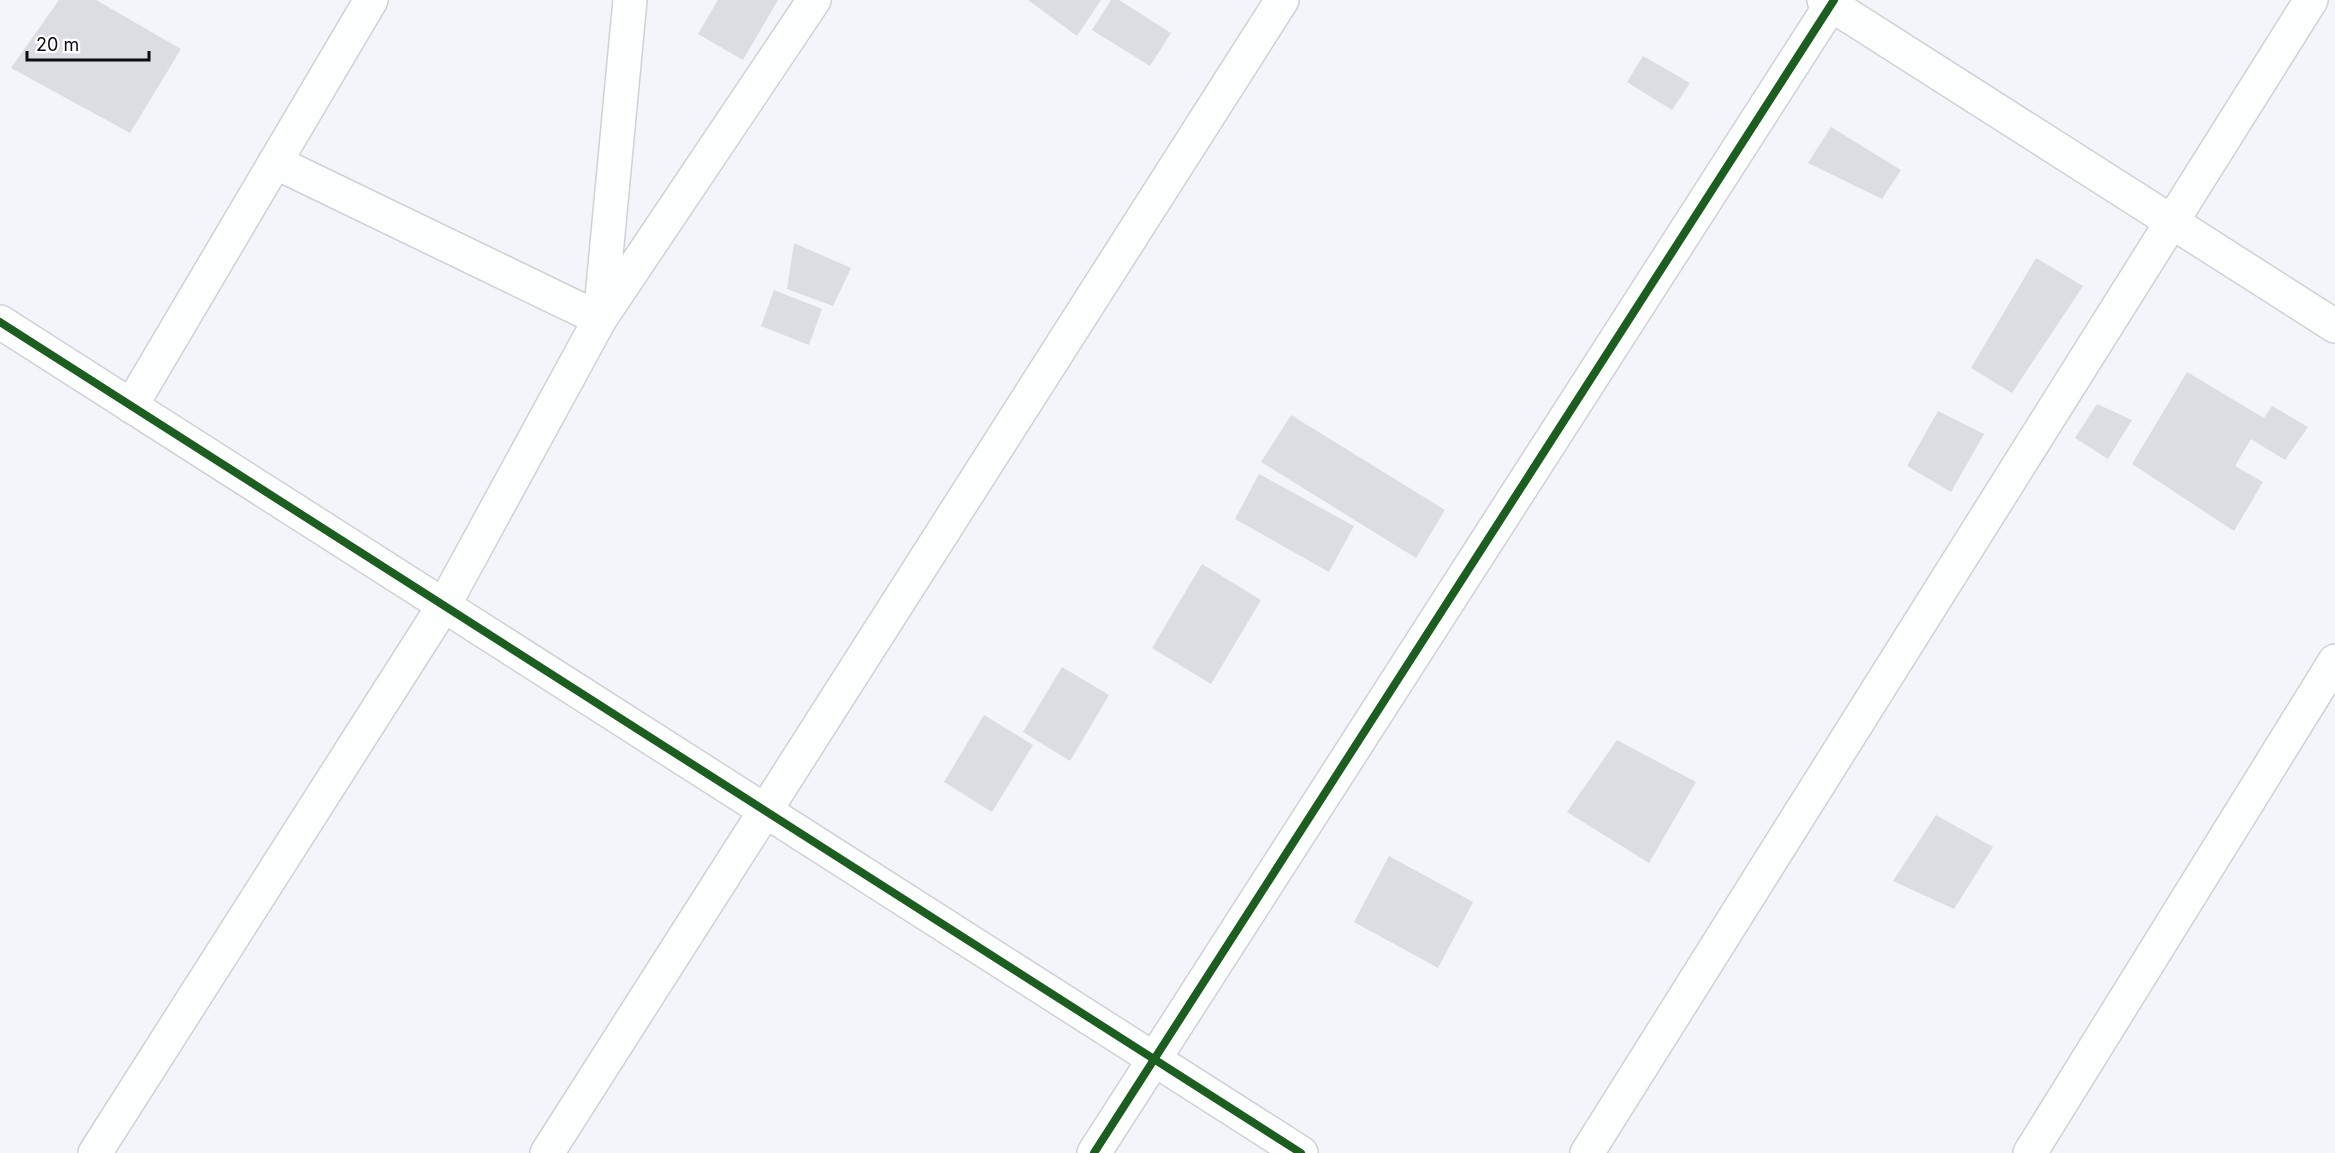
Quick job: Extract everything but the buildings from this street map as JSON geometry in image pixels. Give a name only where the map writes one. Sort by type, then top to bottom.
[{"type":"street","points":[[131,406],[371,0]]},
{"type":"street","points":[[600,319],[630,0]]},
{"type":"street","points":[[95,1153],[444,605],[600,319],[814,0]]},
{"type":"street","points":[[547,1153],[1282,0]]},
{"type":"street","points":[[1587,1153],[2311,0]]},
{"type":"street","points":[[1094,1153],[1830,2],[2335,326]]},
{"type":"street","points":[[275,162],[600,319]]},
{"type":"street","points":[[0,322],[1301,1153]]},
{"type":"street","points":[[2030,1153],[2335,661]]},
{"type":"cycle path","points":[[1094,1153],[1834,0]]},
{"type":"cycle path","points":[[0,322],[1301,1153]]}]
